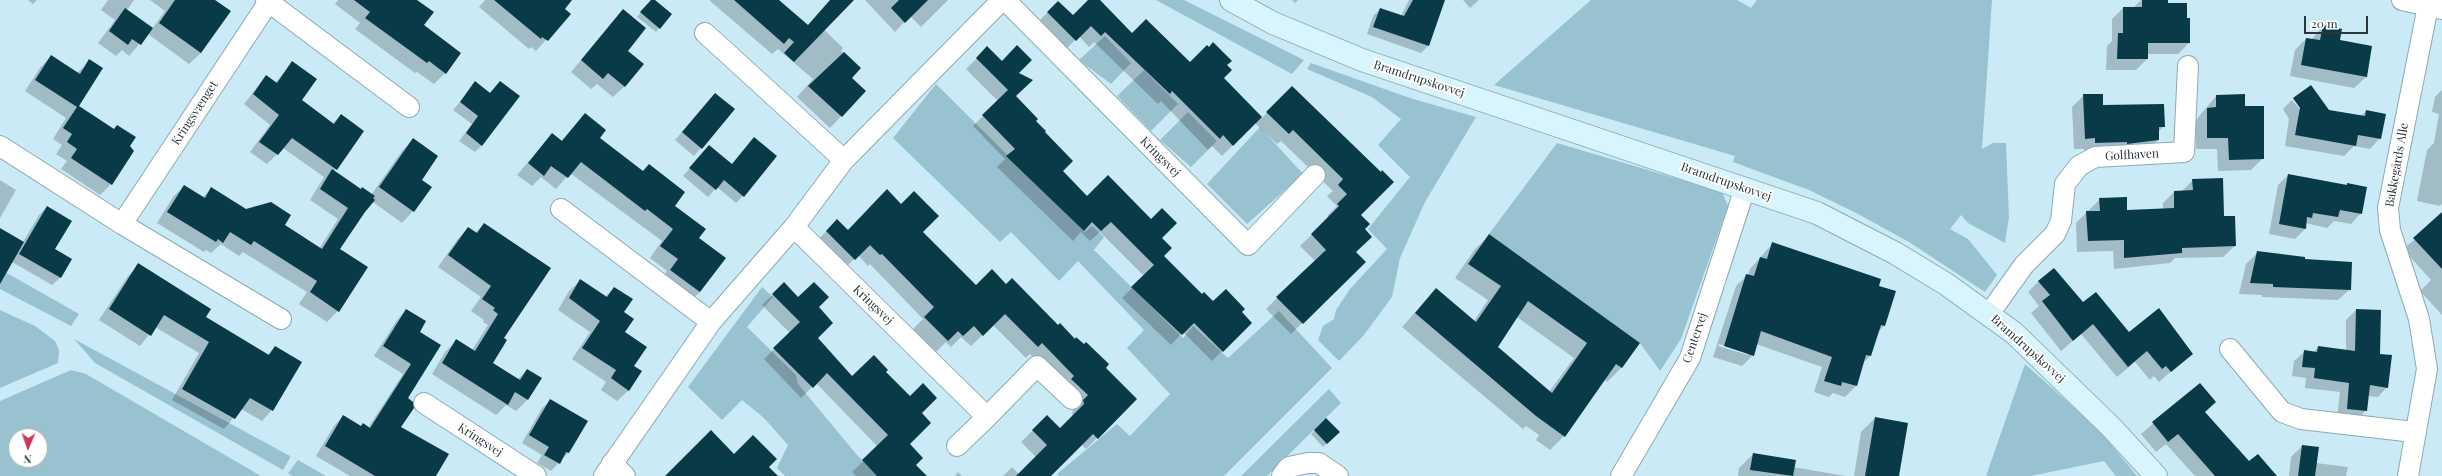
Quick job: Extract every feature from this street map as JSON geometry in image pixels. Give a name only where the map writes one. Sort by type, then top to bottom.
[{"type":"street","name":"Kringsvej","points":[[614,472],[711,322],[794,227],[844,160],[1003,0],[1248,245],[1315,175]]},
{"type":"street","name":"Bramdrupskovvej","points":[[1231,0],[1273,23],[1362,60],[1817,213],[1895,253],[1989,314],[2014,333],[2085,402],[2156,476]]},
{"type":"street","name":"Bakkegårds Alle","points":[[2402,0],[2435,7],[2388,208],[2390,230],[2434,364],[2414,432],[2408,476]]},
{"type":"street","name":"Kringsvænget","points":[[122,224],[268,1],[410,107]]},
{"type":"street","points":[[705,33],[844,160]]},
{"type":"street","name":"Golfhaven","points":[[1989,314],[2024,265],[2056,234],[2061,221],[2065,184],[2079,166],[2095,157],[2184,152],[2188,66]]},
{"type":"street","points":[[0,146],[122,224],[280,319]]},
{"type":"street","name":"Centervej","points":[[1620,476],[1690,358],[1744,188]]},
{"type":"street","points":[[561,209],[711,322]]},
{"type":"street","name":"Kringsvej","points":[[794,227],[987,417]]},
{"type":"street","points":[[2230,349],[2282,412],[2301,419],[2414,432]]},
{"type":"street","points":[[957,446],[1036,366],[1072,399]]},
{"type":"street","name":"Kringsvej","points":[[424,403],[536,476]]},
{"type":"street","points":[[1282,476],[1290,467],[1319,463],[1338,476]]},
{"type":"shaded area","points":[[1156,0],[1184,0],[1304,60],[1292,74]]},
{"type":"shaded area","points":[[1591,0],[1737,0],[1751,8],[1757,0],[1992,0],[1982,149],[1993,143],[2006,143],[2009,217],[2005,243],[1968,223],[1961,215],[1950,229],[1968,239],[1997,275],[1985,292],[1909,242],[1858,214],[1809,190],[1733,162],[1735,156],[1494,85]]},
{"type":"shaded area","points":[[1105,36],[1131,63],[1111,84],[1079,60]]},
{"type":"shaded area","points":[[1311,63],[1410,98],[1476,117],[1425,202],[1400,258],[1392,297],[1364,335],[1339,361],[1318,340],[1323,326],[1334,319],[1336,310],[1350,289],[1387,249],[1368,229],[1410,177],[1378,145],[1401,119],[1372,97],[1307,69]]},
{"type":"shaded area","points":[[1144,70],[1178,104],[1151,131],[1117,96]]},
{"type":"shaded area","points":[[936,84],[1085,232],[1092,226],[1104,237],[1094,250],[1183,338],[1193,326],[1228,358],[1279,311],[1332,368],[1224,476],[1059,476],[1057,474],[1117,424],[1130,436],[1170,394],[1127,348],[1144,330],[1078,261],[1059,281],[1011,232],[1000,242],[893,138]]},
{"type":"shaded area","points":[[1188,112],[1217,141],[1191,167],[1160,140]]},
{"type":"shaded area","points":[[1260,127],[1303,174],[1247,224],[1207,184]]},
{"type":"shaded area","points":[[1557,143],[1722,192],[1728,206],[1681,339],[1660,371],[1640,343],[1489,234]]},
{"type":"shaded area","points":[[0,269],[79,314],[71,326],[0,289]]},
{"type":"shaded area","points":[[762,287],[773,297],[747,327],[796,375],[798,384],[857,455],[878,476],[785,476],[777,468],[788,445],[764,418],[742,400],[722,420],[688,387]]},
{"type":"shaded area","points":[[0,310],[35,326],[55,341],[59,350],[58,363],[0,388]]},
{"type":"shaded area","points":[[74,339],[290,456],[283,470],[95,363]]},
{"type":"shaded area","points":[[2025,364],[2099,430],[2137,476],[2116,476],[2104,461],[2031,476],[1986,476]]},
{"type":"shaded area","points":[[71,370],[86,374],[261,476],[0,476],[0,401]]},
{"type":"shaded area","points":[[1329,389],[1341,403],[1267,476],[1241,476]]},
{"type":"shaded area","points":[[298,460],[326,476],[292,476],[288,473]]},
{"type":"building","points":[[175,0],[215,0],[231,11],[201,53],[159,23]]},
{"type":"building","points":[[354,0],[417,0],[434,12],[424,25],[461,53],[446,74],[429,61],[427,63],[365,18],[370,12]]},
{"type":"building","points":[[494,0],[572,0],[565,9],[571,14],[548,41],[542,37],[541,39]]},
{"type":"building","points":[[651,0],[655,0],[672,14],[660,29],[640,12]]},
{"type":"building","points":[[734,0],[779,0],[808,25],[830,0],[854,0],[794,62],[784,53],[794,42],[789,38],[784,44]]},
{"type":"building","points":[[899,0],[928,0],[905,23],[891,8]]},
{"type":"building","points":[[1088,0],[1100,0],[1132,33],[1146,19],[1190,62],[1207,45],[1209,47],[1213,42],[1232,61],[1227,65],[1232,70],[1224,78],[1262,117],[1233,146],[1223,135],[1220,139],[1172,91],[1170,94],[1105,32],[1101,36],[1091,26],[1076,41],[1047,12],[1058,1],[1073,15]]},
{"type":"building","points":[[1413,0],[1445,0],[1429,46],[1373,27],[1380,8],[1404,16]]},
{"type":"building","points":[[2142,0],[2168,0],[2168,3],[2187,3],[2187,18],[2190,18],[2190,43],[2148,43],[2148,59],[2117,59],[2118,33],[2123,33],[2123,7],[2142,7]]},
{"type":"building","points":[[125,8],[153,28],[141,45],[132,39],[128,45],[109,31]]},
{"type":"building","points":[[623,9],[646,28],[628,51],[644,64],[625,87],[608,73],[603,79],[581,60]]},
{"type":"building","points":[[2323,25],[2342,29],[2340,40],[2372,46],[2367,77],[2301,65],[2306,38],[2320,40]]},
{"type":"building","points":[[1017,45],[1032,60],[1019,73],[1033,80],[1016,96],[1038,119],[1036,121],[1046,131],[1045,132],[1073,161],[1063,171],[1087,196],[1108,175],[1151,219],[1162,208],[1177,223],[1162,238],[1172,248],[1164,256],[1202,294],[1204,292],[1213,301],[1226,289],[1245,309],[1242,312],[1252,323],[1223,352],[1194,323],[1182,335],[1131,287],[1154,265],[1111,222],[1101,231],[1092,222],[1084,231],[1006,156],[1015,149],[982,115],[1008,90],[976,58],[987,46],[1002,61]]},
{"type":"building","points":[[844,52],[861,68],[852,78],[866,91],[842,117],[808,86]]},
{"type":"building","points":[[51,55],[80,74],[89,59],[103,68],[79,106],[114,129],[117,125],[136,137],[130,146],[134,151],[112,185],[71,158],[77,149],[67,142],[72,134],[63,128],[77,107],[35,80]]},
{"type":"building","points":[[292,61],[317,79],[302,100],[334,124],[341,114],[364,131],[337,170],[292,138],[278,155],[259,142],[279,115],[253,94],[266,75],[277,83]]},
{"type":"building","points":[[475,81],[490,93],[500,81],[520,96],[482,146],[466,133],[478,116],[460,102]]},
{"type":"building","points":[[2311,85],[2329,110],[2365,116],[2366,110],[2386,114],[2381,139],[2358,135],[2356,146],[2295,135],[2300,108],[2293,98]]},
{"type":"building","points":[[1292,86],[1381,172],[1382,170],[1394,182],[1361,215],[1370,224],[1365,229],[1372,237],[1356,252],[1366,262],[1303,324],[1276,297],[1326,250],[1311,234],[1339,206],[1337,204],[1347,194],[1338,185],[1343,179],[1293,130],[1289,134],[1266,112]]},
{"type":"building","points":[[715,93],[735,109],[702,149],[682,132]]},
{"type":"building","points":[[2083,94],[2103,94],[2103,105],[2164,104],[2165,127],[2159,127],[2159,140],[2127,144],[2127,142],[2095,143],[2095,138],[2085,139]]},
{"type":"building","points":[[2245,94],[2245,106],[2264,106],[2264,159],[2229,160],[2228,138],[2207,138],[2207,108],[2216,107],[2216,95]]},
{"type":"building","points":[[585,113],[606,130],[600,138],[643,171],[649,164],[685,192],[675,206],[706,229],[699,238],[726,258],[700,292],[670,270],[678,259],[660,246],[673,229],[647,209],[645,211],[581,162],[568,178],[551,166],[544,176],[528,163],[552,133],[562,141]]},
{"type":"building","points":[[754,137],[777,156],[744,197],[724,180],[716,190],[689,168],[709,145],[732,164]]},
{"type":"building","points":[[413,138],[438,156],[422,180],[432,187],[414,212],[379,187]]},
{"type":"building","points":[[332,169],[361,189],[362,187],[375,196],[373,198],[375,200],[340,249],[368,267],[339,312],[310,292],[317,281],[254,241],[251,245],[230,232],[223,243],[218,239],[216,242],[167,212],[184,185],[205,198],[211,187],[246,209],[271,202],[291,215],[285,225],[322,249],[348,208],[320,189]]},
{"type":"building","points":[[2288,174],[2347,185],[2347,183],[2367,187],[2362,214],[2340,210],[2338,217],[2313,213],[2312,218],[2307,217],[2306,229],[2279,224]]},
{"type":"building","points":[[2223,178],[2224,216],[2235,216],[2236,246],[2182,248],[2182,253],[2124,258],[2124,240],[2088,241],[2086,211],[2100,211],[2099,198],[2127,197],[2127,210],[2174,208],[2174,191],[2193,190],[2192,179]]},
{"type":"building","points":[[887,189],[901,204],[914,191],[939,216],[923,232],[976,285],[992,269],[1006,284],[1012,278],[1058,325],[1060,323],[1075,339],[1076,337],[1084,344],[1086,342],[1109,364],[1106,368],[1137,399],[1098,439],[1093,434],[1051,476],[1016,476],[1047,445],[1032,430],[1047,415],[1060,428],[1084,404],[1083,400],[1088,395],[1071,379],[1074,376],[1042,343],[1038,347],[1005,314],[983,336],[974,326],[963,336],[958,331],[948,341],[924,317],[934,307],[882,254],[880,255],[870,245],[855,260],[826,231],[837,219],[848,230]]},
{"type":"building","points":[[47,206],[72,221],[55,249],[72,259],[61,278],[19,254]]},
{"type":"building","points":[[2442,212],[2442,269],[2413,238]]},
{"type":"building","points":[[484,223],[551,268],[504,338],[507,340],[493,363],[520,380],[527,369],[542,378],[528,400],[515,392],[508,405],[442,363],[456,339],[475,351],[498,314],[493,310],[495,308],[482,299],[491,286],[448,255],[468,227],[477,233]]},
{"type":"building","points":[[0,228],[24,242],[0,284]]},
{"type":"building","points":[[1489,234],[1640,343],[1622,368],[1616,364],[1565,437],[1536,416],[1415,313],[1436,288],[1476,322],[1501,286],[1468,264]],"holes":[[[1528,301],[1587,343],[1552,393],[1498,347]]]},
{"type":"building","points":[[1772,242],[1881,279],[1879,286],[1896,291],[1885,326],[1881,325],[1871,356],[1866,355],[1857,386],[1842,382],[1841,386],[1824,381],[1832,357],[1761,331],[1754,356],[1724,346],[1746,274],[1754,276],[1760,257],[1767,259]]},
{"type":"building","points":[[2257,251],[2305,257],[2305,259],[2352,262],[2351,290],[2273,287],[2273,284],[2250,283]]},
{"type":"building","points":[[138,263],[211,309],[206,317],[269,355],[275,346],[302,362],[273,411],[250,398],[235,419],[182,389],[209,342],[164,315],[151,336],[109,309]]},
{"type":"building","points":[[2054,268],[2083,302],[2096,292],[2129,332],[2159,308],[2193,354],[2171,372],[2166,366],[2162,369],[2147,351],[2128,367],[2093,324],[2073,341],[2042,301],[2050,295],[2038,281]]},
{"type":"building","points":[[580,279],[607,297],[614,287],[633,299],[624,312],[634,319],[625,332],[647,347],[634,366],[642,371],[629,391],[611,378],[616,370],[582,348],[600,321],[569,298]]},
{"type":"building","points":[[784,282],[798,297],[814,282],[829,297],[819,307],[833,323],[818,338],[852,376],[874,355],[888,370],[886,372],[910,396],[923,383],[937,398],[922,413],[931,423],[910,444],[923,458],[916,465],[927,476],[877,476],[862,460],[888,435],[827,373],[813,388],[773,348],[800,322],[772,294]]},
{"type":"building","points":[[406,309],[426,321],[420,332],[441,345],[408,398],[413,402],[414,408],[401,427],[449,454],[436,476],[375,476],[325,446],[343,415],[361,426],[363,423],[370,428],[411,364],[383,346]]},
{"type":"building","points":[[2356,309],[2381,310],[2380,354],[2392,355],[2388,388],[2370,385],[2367,411],[2347,409],[2349,383],[2314,378],[2315,368],[2302,367],[2304,350],[2317,352],[2318,346],[2355,351]]},
{"type":"building","points":[[2200,383],[2216,402],[2205,412],[2249,461],[2258,454],[2277,476],[2215,476],[2178,434],[2168,442],[2152,422]]},
{"type":"building","points":[[550,399],[588,421],[569,453],[566,452],[560,464],[544,455],[549,447],[529,435]]},
{"type":"building","points":[[1875,417],[1908,423],[1899,476],[1865,476]]},
{"type":"building","points":[[1326,418],[1340,432],[1327,444],[1314,430]]},
{"type":"building","points":[[711,430],[734,454],[753,435],[777,459],[769,467],[778,476],[665,476]]},
{"type":"building","points":[[2302,445],[2319,447],[2315,476],[2298,476]]},
{"type":"building","points":[[1753,453],[1796,460],[1793,476],[1750,470]]}]
